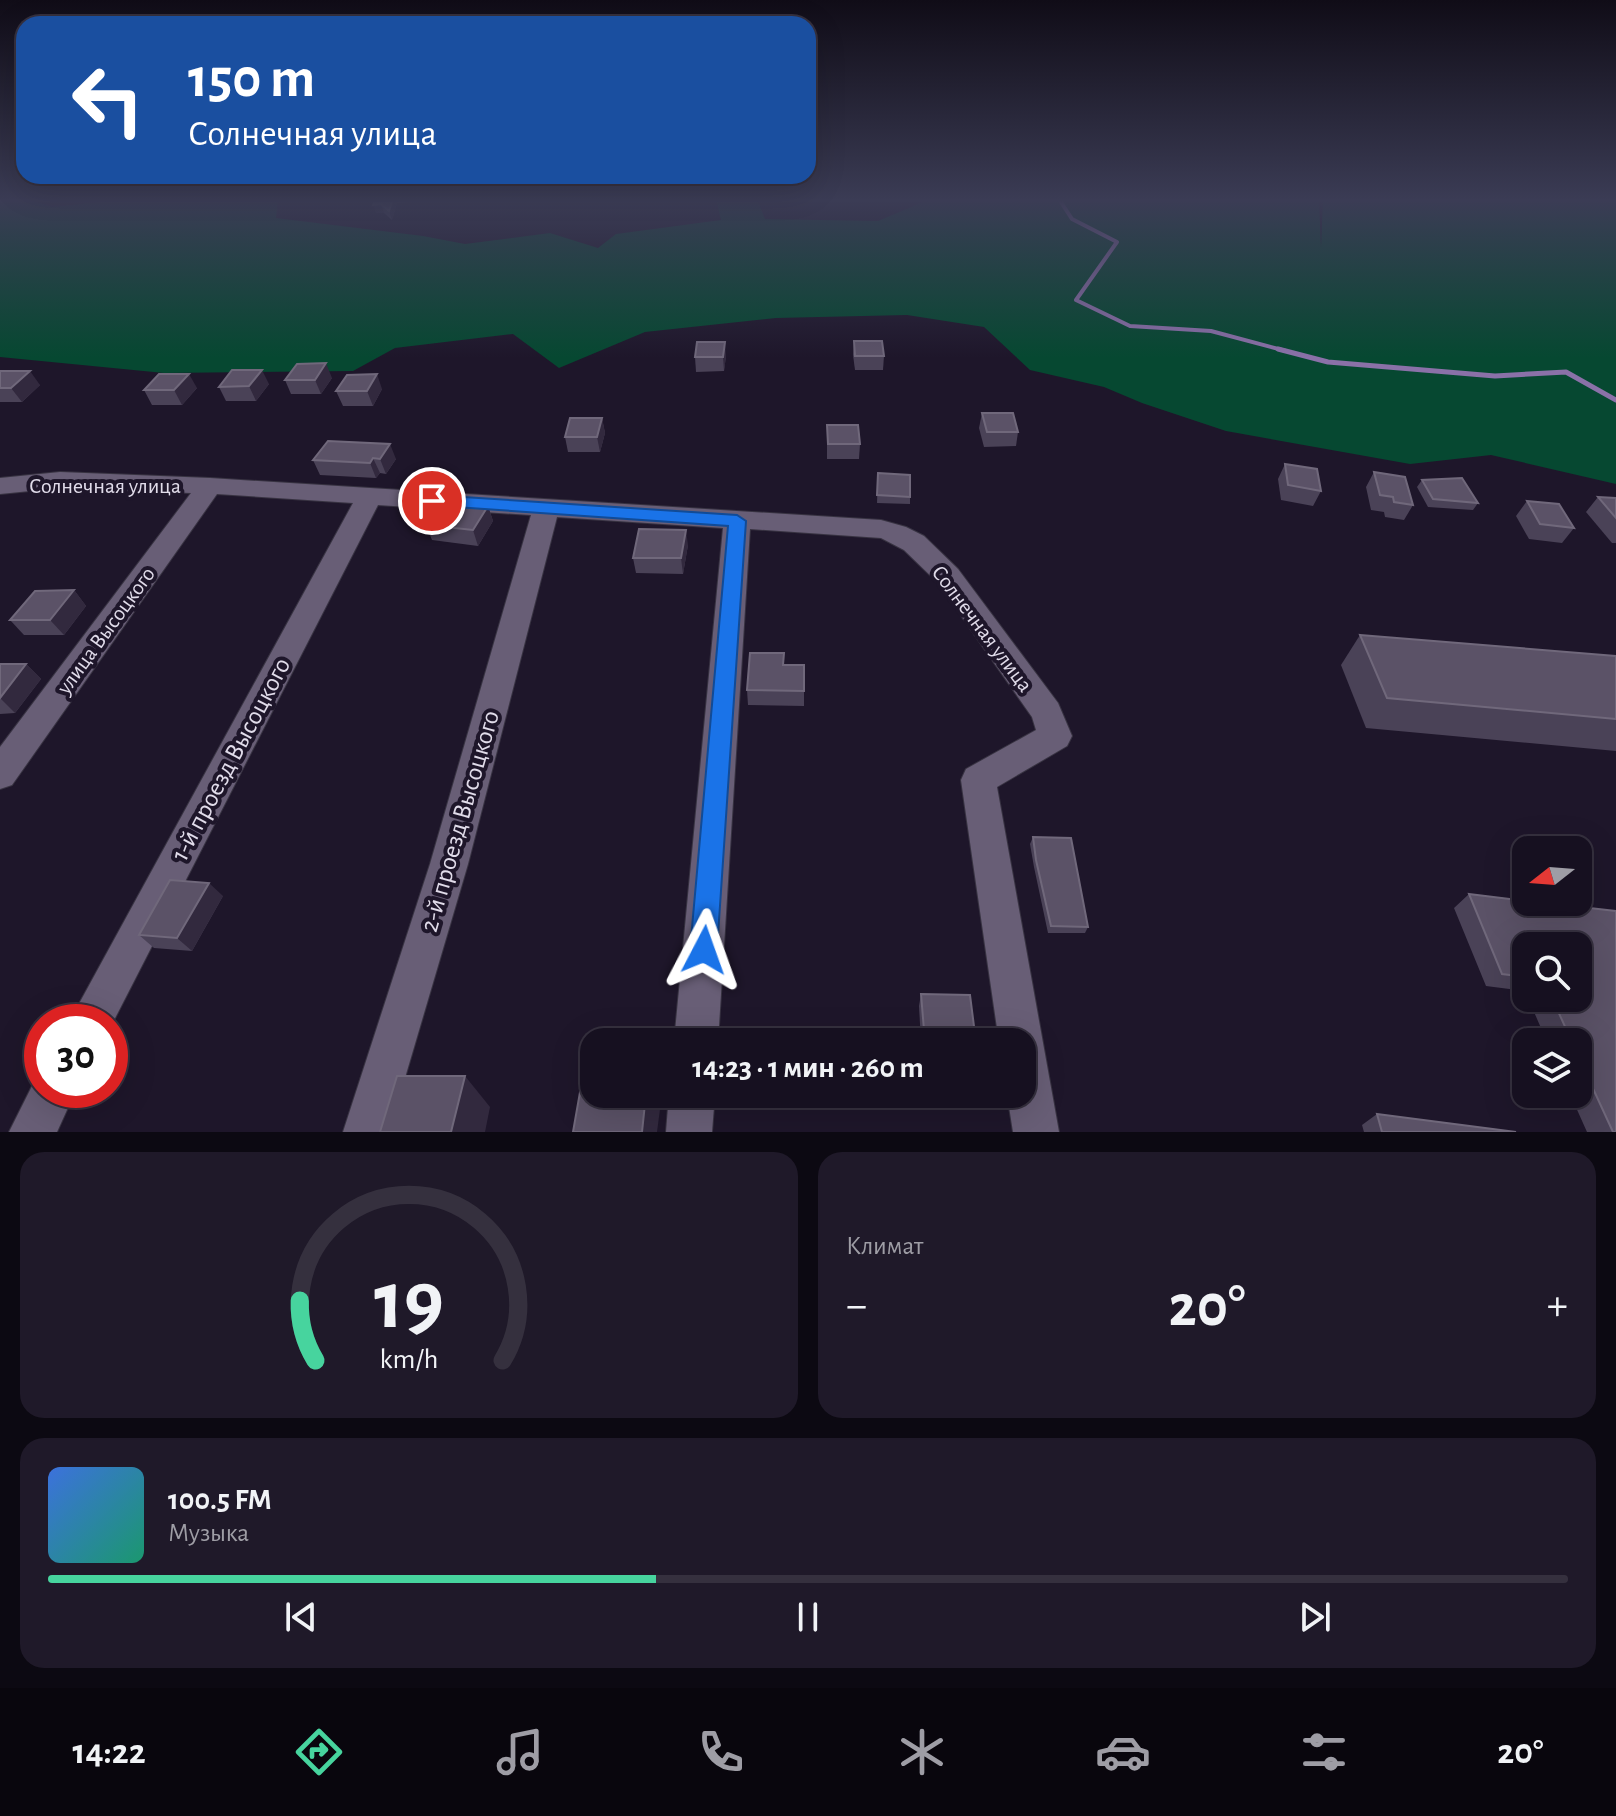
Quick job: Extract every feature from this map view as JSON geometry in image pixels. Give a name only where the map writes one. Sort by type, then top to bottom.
[{"type":"street","name":"Солнечная улица","points":[[0,486],[60,480],[210,486],[737,521],[867,526],[896,533],[914,543],[948,576],[1046,712],[1055,736],[978,780],[1019,1028]]},
{"type":"street","name":"улица Высоцкого","points":[[0,774],[210,486]]},
{"type":"street","name":"1-й проезд Высоцкого","points":[[100,1004],[369,497]]},
{"type":"street","name":"2-й проезд Высоцкого","points":[[366,1132],[449,864],[546,508]]},
{"type":"street","points":[[697,1028],[737,521]]},
{"type":"street","points":[[32,1132],[45,1108]]},
{"type":"street","points":[[689,1132],[691,1108]]},
{"type":"street","points":[[1032,1108],[1036,1132]]},
{"type":"green space","points":[[0,252],[1616,252],[1616,484],[1491,455],[1410,464],[1226,431],[1104,387],[1030,370],[984,327],[907,315],[776,318],[645,332],[559,368],[513,334],[395,348],[353,371],[164,373],[0,357]]},
{"type":"building","points":[[854,341],[882,341],[884,356],[855,356]]},
{"type":"building","points":[[697,342],[725,342],[723,357],[695,357]]},
{"type":"building","points":[[326,363],[315,380],[285,380],[297,364]]},
{"type":"building","points":[[232,370],[262,370],[249,386],[219,387]]},
{"type":"building","points":[[0,371],[30,371],[11,388],[0,388]]},
{"type":"building","points":[[159,374],[189,374],[174,390],[144,390]]},
{"type":"building","points":[[377,374],[367,391],[336,391],[347,375]]},
{"type":"building","points":[[982,413],[1013,413],[1018,432],[987,432]]},
{"type":"building","points":[[570,418],[602,418],[597,437],[565,437]]},
{"type":"building","points":[[827,425],[858,425],[860,444],[828,444]]},
{"type":"building","points":[[328,441],[390,444],[380,459],[373,458],[370,463],[313,460]]},
{"type":"building","points":[[1285,464],[1317,469],[1321,491],[1288,485]]},
{"type":"building","points":[[1374,472],[1405,477],[1413,505],[1394,502],[1393,497],[1380,495]]},
{"type":"building","points":[[878,473],[910,475],[910,497],[877,495]]},
{"type":"building","points":[[1462,478],[1478,503],[1433,499],[1422,480]]},
{"type":"building","points":[[1598,497],[1616,498],[1616,518]]},
{"type":"building","points":[[443,501],[488,506],[473,530],[426,525]]},
{"type":"building","points":[[1527,501],[1559,504],[1574,528],[1540,524]]},
{"type":"building","points":[[639,529],[686,530],[681,558],[633,558]]},
{"type":"building","points":[[74,590],[50,620],[10,620],[35,591]]},
{"type":"building","points":[[1360,635],[1616,656],[1616,719],[1387,698]]},
{"type":"building","points":[[750,653],[784,653],[783,665],[804,665],[804,691],[747,690]]},
{"type":"building","points":[[0,664],[26,664],[0,698]]},
{"type":"building","points":[[1033,837],[1071,838],[1088,927],[1051,926]]},
{"type":"building","points":[[170,880],[209,883],[177,938],[139,935]]},
{"type":"building","points":[[1469,894],[1512,899],[1512,916],[1592,916],[1592,908],[1616,911],[1616,1132],[1613,1132],[1592,1086],[1592,1028],[1566,1028],[1558,1012],[1592,1012],[1592,932],[1512,932],[1512,975],[1502,974]]},
{"type":"building","points":[[921,994],[970,995],[974,1028],[924,1028]]},
{"type":"building","points":[[397,1076],[465,1076],[451,1132],[380,1132]]},
{"type":"building","points":[[580,1092],[580,1108],[645,1108],[642,1132],[573,1132]]},
{"type":"building","points":[[1377,1114],[1516,1132],[1382,1132]]},
{"type":"waterway","points":[[1110,252],[1076,300],[1130,326],[1211,331],[1286,351]]},
{"type":"waterway","points":[[1278,349],[1328,362],[1495,376],[1566,372],[1616,400]]},
{"type":"route","points":[[432,501],[737,521],[704,950]]}]
